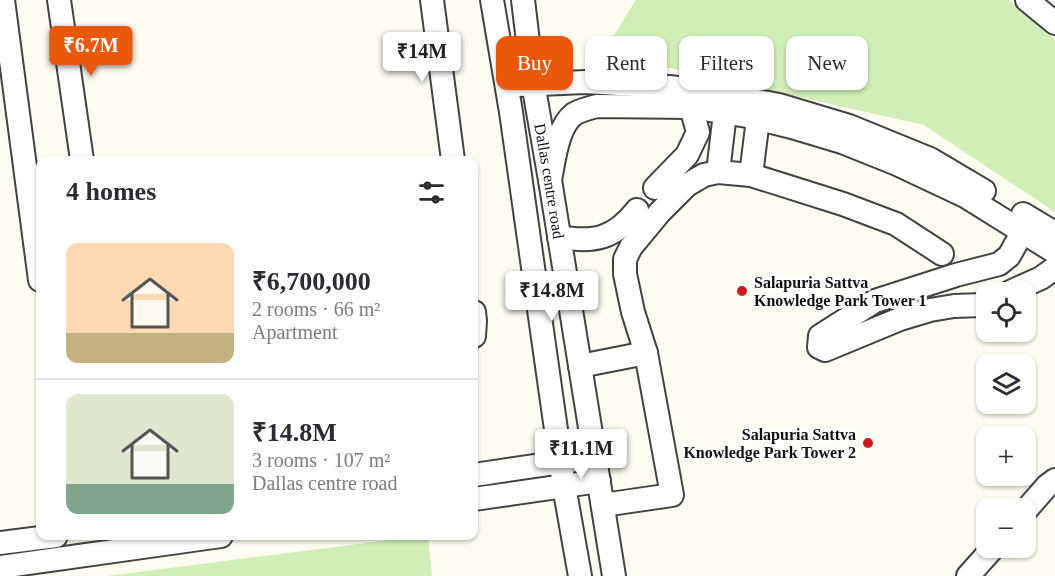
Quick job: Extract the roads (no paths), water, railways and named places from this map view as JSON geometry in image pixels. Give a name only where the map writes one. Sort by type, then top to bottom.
[{"type":"street","points":[[3,0],[36,250]]},
{"type":"street","points":[[59,0],[81,156]]},
{"type":"street","points":[[432,0],[452,156]]},
{"type":"street","name":"Dallas centre road","points":[[492,0],[498,36]]},
{"type":"street","name":"Dallas centre road","points":[[523,0],[527,36]]},
{"type":"street","points":[[1027,0],[1055,22]]},
{"type":"street","points":[[573,82],[704,91],[789,108],[849,126],[930,159],[1055,233]]},
{"type":"street","name":"Dallas centre road","points":[[507,90],[564,486],[580,576]]},
{"type":"street","name":"Dallas centre road","points":[[534,90],[614,576]]},
{"type":"street","points":[[550,180],[555,154],[565,124],[579,112],[597,106],[691,106],[792,127],[842,142],[897,164],[965,196],[1055,252]]},
{"type":"street","points":[[655,189],[687,155],[698,132],[691,106]]},
{"type":"street","points":[[718,172],[725,113]]},
{"type":"street","points":[[752,175],[758,119]]},
{"type":"street","points":[[603,505],[672,495],[646,353],[633,312],[625,259],[631,247],[660,212],[687,185],[704,175],[718,172],[752,175],[862,216],[896,224],[942,254]]},
{"type":"street","points":[[559,237],[593,239],[626,224],[637,210]]},
{"type":"street","points":[[976,305],[930,310],[900,319],[825,350],[819,347],[820,336],[875,300],[956,274],[999,264],[1010,256],[1023,231]]},
{"type":"street","points":[[1032,282],[1055,268]]},
{"type":"street","points":[[580,366],[646,353]]},
{"type":"street","points":[[478,474],[596,457]]},
{"type":"street","points":[[1036,499],[1055,480]]},
{"type":"street","points":[[478,498],[599,481]]},
{"type":"street","points":[[0,543],[36,538]]},
{"type":"street","points":[[0,567],[77,546],[163,540]]},
{"type":"street","points":[[968,576],[984,558]]},
{"type":"place","name":"Salapuria Sattva Knowledge Park Tower 1","points":[[742,291]]},
{"type":"place","name":"Salapuria Sattva Knowledge Park Tower 2","points":[[868,443]]}]
